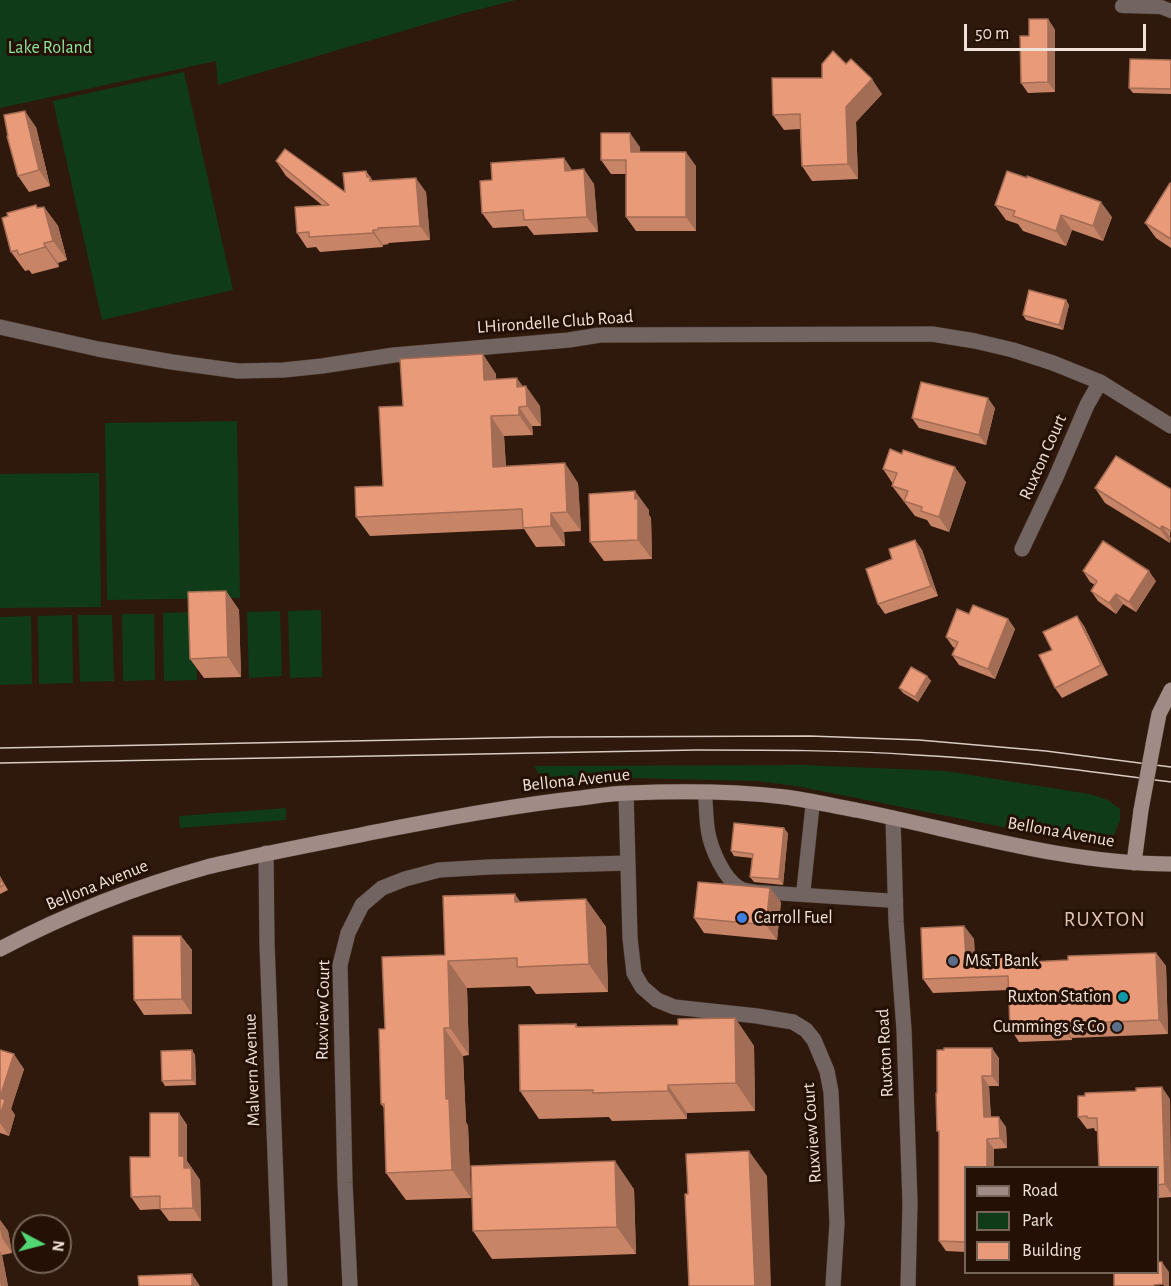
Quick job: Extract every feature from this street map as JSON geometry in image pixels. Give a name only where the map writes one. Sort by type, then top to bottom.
[{"type":"main road","points":[[1134,863],[1141,810],[1159,714],[1171,690]]},
{"type":"main road","name":"Bellona Avenue","points":[[0,950],[38,929],[108,899],[211,866],[266,853],[434,821],[548,801],[627,793],[759,795],[813,801],[1032,849],[1084,858],[1171,864]]},
{"type":"street","name":"LHirondelle Club Road","points":[[0,327],[109,351],[238,371],[284,370],[394,355],[569,340],[600,335],[932,334],[1013,350],[1053,363],[1100,382],[1171,426]]},
{"type":"street","name":"Ruxton Court","points":[[1022,549],[1100,382]]},
{"type":"street","name":"Ruxview Court","points":[[627,793],[630,938],[634,973],[642,987],[657,1000],[674,1007],[793,1022],[806,1030],[814,1040],[827,1071],[831,1092],[837,1223],[833,1286]]},
{"type":"street","name":"Ruxton Road","points":[[893,818],[910,1203],[908,1286]]},
{"type":"street","name":"Malvern Avenue","points":[[266,853],[267,944],[280,1286]]},
{"type":"street","name":"Ruxview Court","points":[[350,1286],[340,965],[348,933],[362,904],[382,888],[439,870],[628,863]]},
{"type":"lane","points":[[1122,6],[1161,7],[1171,11]]},
{"type":"lane","points":[[705,793],[708,831],[712,843],[721,865],[733,883],[742,890],[896,901]]},
{"type":"lane","points":[[803,895],[813,801]]},
{"type":"green space","name":"Lake Roland","points":[[0,0],[516,0],[218,85],[216,61],[0,108]]},
{"type":"green space","points":[[184,72],[233,290],[102,320],[53,101]]},
{"type":"green space","points":[[237,421],[240,598],[107,600],[105,423]]},
{"type":"green space","points":[[99,473],[101,607],[0,608],[0,474]]},
{"type":"green space","points":[[321,610],[322,677],[290,678],[288,611]]},
{"type":"green space","points":[[280,611],[282,676],[249,678],[247,612]]},
{"type":"green space","points":[[196,612],[197,680],[164,681],[163,613]]},
{"type":"green space","points":[[122,614],[154,614],[155,680],[123,681]]},
{"type":"green space","points":[[72,615],[73,683],[39,684],[38,616]]},
{"type":"green space","points":[[78,615],[112,615],[114,681],[80,682]]},
{"type":"green space","points":[[31,616],[32,684],[0,685],[0,617]]},
{"type":"green space","points":[[804,765],[946,771],[1089,794],[1108,800],[1120,809],[1120,821],[1113,837],[1094,842],[1053,837],[796,786],[757,781],[629,778],[547,787],[534,766]]},
{"type":"green space","points":[[286,808],[286,820],[180,828],[179,816]]},
{"type":"building","points":[[1029,19],[1048,19],[1048,82],[1021,83],[1020,36],[1029,36]]},
{"type":"building","points":[[833,51],[846,64],[851,59],[872,79],[846,107],[848,164],[802,166],[800,114],[773,115],[772,78],[822,78],[822,64]]},
{"type":"building","points":[[1130,59],[1171,60],[1171,89],[1129,88]]},
{"type":"building","points":[[25,111],[39,170],[18,176],[4,115]]},
{"type":"building","points":[[601,133],[630,133],[631,152],[686,152],[686,217],[626,217],[626,160],[601,160]]},
{"type":"building","points":[[285,149],[345,192],[343,173],[366,171],[370,181],[416,178],[420,226],[378,228],[378,230],[373,230],[373,233],[309,237],[309,232],[297,233],[295,207],[329,205],[276,161]]},
{"type":"building","points":[[564,158],[565,171],[584,169],[587,217],[524,220],[523,210],[482,213],[480,181],[492,180],[491,163]]},
{"type":"building","points":[[1007,171],[1101,202],[1093,226],[1061,215],[1056,231],[1013,216],[1015,211],[995,205]]},
{"type":"building","points":[[1171,184],[1171,239],[1145,223]]},
{"type":"building","points":[[36,205],[37,208],[44,207],[53,241],[44,243],[45,247],[19,255],[17,250],[11,252],[2,218],[8,216],[7,213]]},
{"type":"building","points":[[1029,290],[1066,300],[1059,325],[1023,315]]},
{"type":"building","points":[[483,354],[484,380],[517,378],[517,387],[526,386],[527,406],[519,407],[519,415],[491,416],[493,467],[565,463],[567,512],[551,513],[551,526],[523,528],[522,509],[356,517],[355,487],[383,486],[379,407],[403,406],[400,359]]},
{"type":"building","points":[[921,382],[988,398],[979,435],[912,418]]},
{"type":"building","points":[[890,449],[902,454],[903,450],[955,467],[939,517],[921,511],[922,507],[904,501],[908,491],[892,486],[897,473],[883,469]]},
{"type":"building","points":[[1116,456],[1171,489],[1171,531],[1162,526],[1160,529],[1095,488]]},
{"type":"building","points":[[635,491],[635,499],[638,499],[638,540],[590,542],[589,494]]},
{"type":"building","points":[[915,540],[931,586],[878,604],[866,569],[892,559],[889,549]]},
{"type":"building","points":[[1103,541],[1149,571],[1129,602],[1116,594],[1109,603],[1091,591],[1097,581],[1083,571]]},
{"type":"building","points":[[226,591],[228,657],[190,659],[188,592]]},
{"type":"building","points":[[973,605],[1008,619],[988,669],[952,655],[958,642],[946,637],[957,609],[969,614]]},
{"type":"building","points":[[1077,616],[1101,665],[1055,688],[1039,655],[1052,650],[1043,632]]},
{"type":"building","points":[[911,667],[927,676],[915,697],[899,688]]},
{"type":"building","name":"Carroll Fuel","points":[[734,823],[784,828],[779,879],[750,877],[753,854],[731,851]]},
{"type":"building","points":[[698,882],[770,888],[766,925],[694,918]]},
{"type":"building","points":[[515,894],[515,902],[586,899],[589,964],[517,967],[517,958],[448,961],[450,1028],[444,1028],[446,1099],[449,1099],[452,1170],[386,1173],[379,1029],[385,1029],[382,957],[445,955],[443,896]]},
{"type":"building","points":[[964,926],[966,958],[1011,956],[1011,963],[1068,960],[1068,956],[1156,953],[1159,1020],[1010,1028],[1008,976],[923,979],[921,928]]},
{"type":"building","points":[[133,936],[181,936],[182,999],[134,1000]]},
{"type":"building","points":[[735,1018],[736,1083],[668,1085],[668,1091],[593,1093],[593,1090],[520,1091],[519,1025],[576,1024],[576,1027],[678,1025],[678,1019]]},
{"type":"building","points":[[944,1048],[992,1048],[992,1076],[982,1076],[984,1117],[999,1117],[1000,1138],[987,1139],[987,1166],[964,1166],[964,1242],[939,1241],[937,1050],[944,1050]]},
{"type":"building","points":[[0,1050],[14,1054],[0,1097]]},
{"type":"building","points":[[192,1050],[192,1080],[162,1081],[161,1051]]},
{"type":"building","points":[[1162,1087],[1165,1184],[1159,1185],[1159,1166],[1099,1166],[1097,1118],[1078,1117],[1078,1096],[1085,1096],[1085,1093],[1136,1091],[1136,1088]]},
{"type":"building","points":[[0,1098],[5,1100],[0,1115]]},
{"type":"building","points":[[150,1113],[179,1113],[179,1156],[184,1156],[184,1168],[191,1168],[193,1208],[160,1209],[160,1196],[131,1197],[130,1157],[150,1157]]},
{"type":"building","points":[[749,1151],[755,1286],[689,1286],[685,1194],[688,1194],[686,1154]]},
{"type":"building","points":[[615,1161],[617,1227],[473,1231],[471,1166]]},
{"type":"building","points":[[1159,1262],[1162,1262],[1163,1284],[1114,1286],[1114,1274],[1159,1274]]},
{"type":"building","points":[[192,1274],[192,1286],[139,1286],[138,1276]]},
{"type":"tram line","points":[[0,748],[549,737],[810,736],[919,740],[1046,751],[1171,767]]},
{"type":"tram line","points":[[0,763],[696,750],[806,751],[889,753],[980,759],[1171,782]]},
{"type":"place","name":"Carroll Fuel","points":[[742,918]]},
{"type":"place","name":"M&T Bank","points":[[953,961]]},
{"type":"place","name":"Ruxton Station","points":[[1123,997]]},
{"type":"place","name":"Cummings & Co","points":[[1117,1027]]},
{"type":"district","name":"RUXTON","points":[[1105,920]]}]
